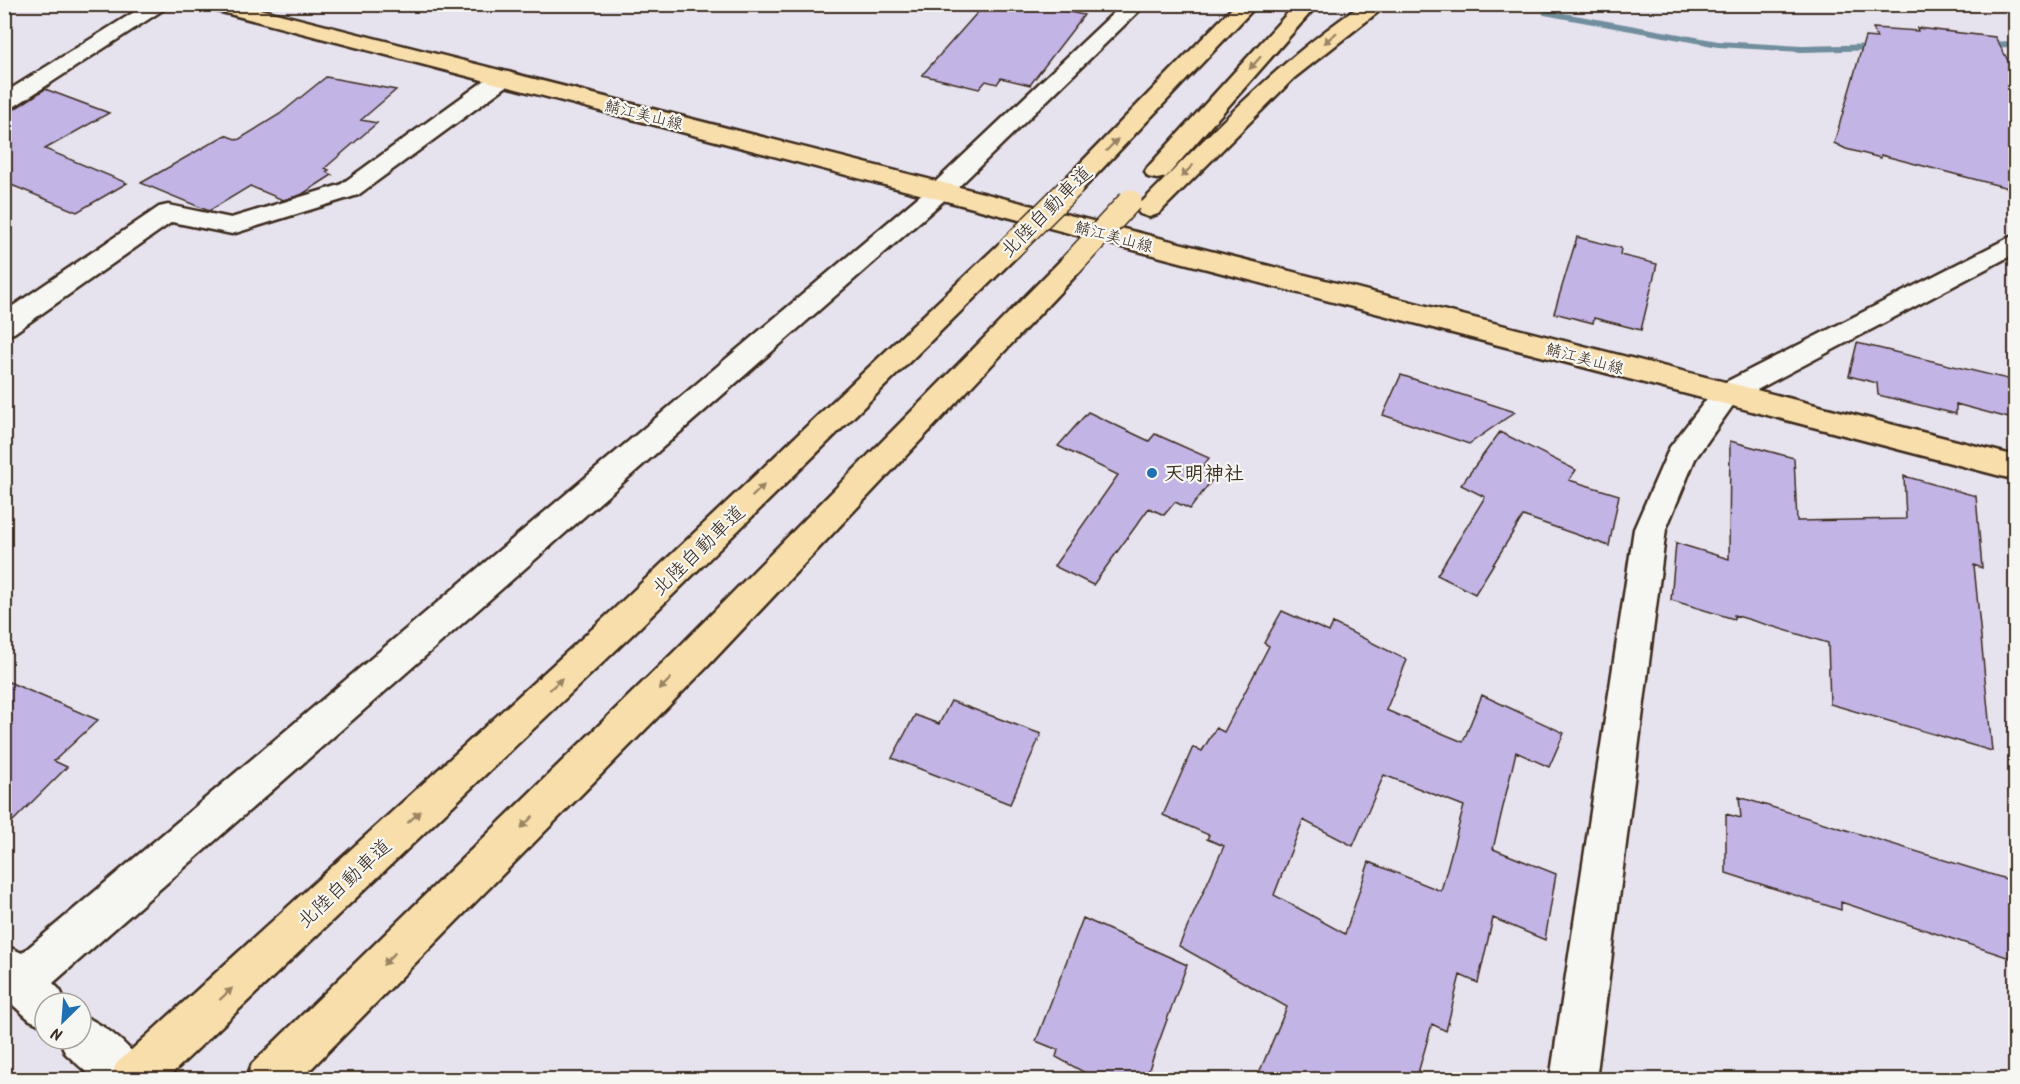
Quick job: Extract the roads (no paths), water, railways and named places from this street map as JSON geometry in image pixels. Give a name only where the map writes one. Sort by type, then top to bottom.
[{"type":"main road","name":"鯖江美山線","points":[[213,4],[2016,468]]},
{"type":"main road","name":"北陸自動車道","points":[[131,1080],[626,619],[1010,249],[1248,4]]},
{"type":"main road","points":[[268,1080],[1080,268],[1140,205],[1308,4]]},
{"type":"main road","points":[[1140,205],[1275,86],[1356,18],[1378,4]]},
{"type":"street","points":[[4,103],[162,4]]},
{"type":"street","points":[[23,984],[940,191],[1136,4]]},
{"type":"street","points":[[4,326],[168,213],[232,226],[349,190],[502,78]]},
{"type":"street","points":[[1573,1080],[1650,529],[1681,455],[1726,394],[2016,242]]},
{"type":"street","points":[[93,1047],[131,1080]]},
{"type":"waterway","points":[[1547,13],[1718,44],[1802,49],[1883,47]]},
{"type":"waterway","points":[[1979,45],[2016,44]]},
{"type":"place","name":"天明神社","points":[[1152,473]]}]
